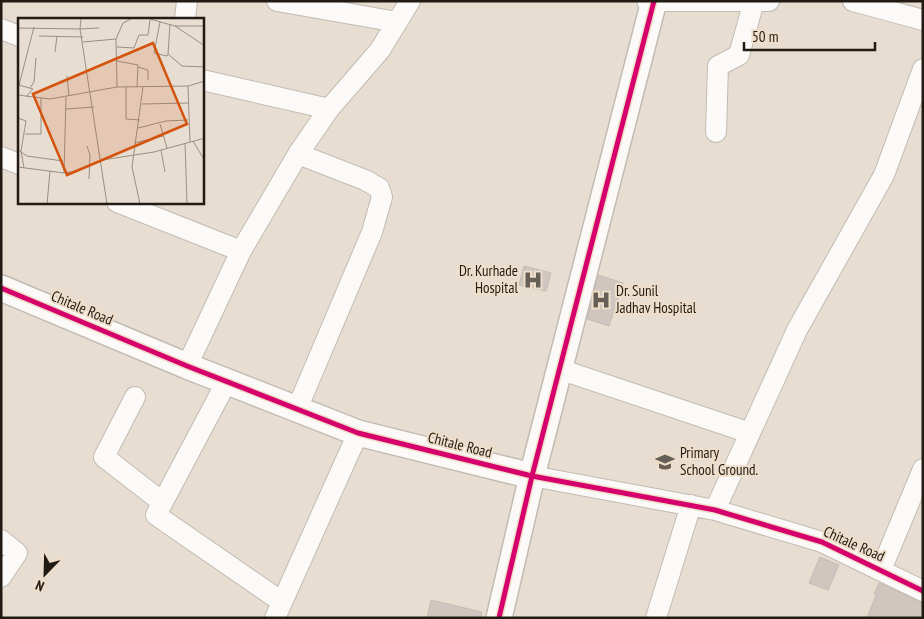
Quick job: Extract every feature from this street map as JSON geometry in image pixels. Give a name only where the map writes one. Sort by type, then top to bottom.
[{"type":"street","points":[[185,18],[187,1]]},
{"type":"street","points":[[277,1],[397,22]]},
{"type":"street","points":[[187,366],[241,251],[298,154],[329,109],[380,50],[410,1]]},
{"type":"street","points":[[499,618],[532,476],[652,2],[769,1]]},
{"type":"street","points":[[853,1],[923,20]]},
{"type":"street","points":[[716,132],[718,66],[738,55],[754,2]]},
{"type":"street","points":[[1,29],[18,36]]},
{"type":"street","points":[[715,510],[796,330],[884,175],[917,101],[923,69]]},
{"type":"street","points":[[204,80],[329,109]]},
{"type":"street","points":[[297,409],[372,232],[382,198],[379,188],[365,180],[298,154]]},
{"type":"street","points":[[1,157],[18,164]]},
{"type":"street","points":[[122,204],[241,251]]},
{"type":"street","name":"Chitale Road","points":[[1,288],[187,366],[358,433],[532,476],[715,510],[822,542],[923,591]]},
{"type":"street","points":[[559,369],[750,433]]},
{"type":"street","points":[[226,381],[156,515],[279,610],[358,433]]},
{"type":"street","points":[[135,397],[104,458],[162,502]]},
{"type":"street","points":[[881,570],[923,469]]},
{"type":"street","points":[[656,618],[691,506]]},
{"type":"street","points":[[1,540],[17,553],[1,577]]},
{"type":"building","points":[[524,266],[551,273],[546,291],[519,285]]},
{"type":"building","points":[[598,275],[623,283],[609,326],[587,319]]},
{"type":"building","points":[[820,557],[839,565],[828,590],[809,583]]},
{"type":"building","points":[[879,583],[923,603],[923,618],[867,618]]},
{"type":"building","points":[[431,600],[482,612],[481,618],[427,618]]},
{"type":"cycle path","points":[[499,618],[532,476],[654,1]]},
{"type":"cycle path","points":[[1,288],[187,366],[358,433],[532,476],[715,510],[822,542],[923,591]]},
{"type":"place","name":"Dr. Kurhade Hospital","points":[[533,280]]},
{"type":"place","name":"Dr. Sunil Jadhav Hospital","points":[[601,300]]},
{"type":"place","name":"Primary School Ground.","points":[[665,462]]}]
